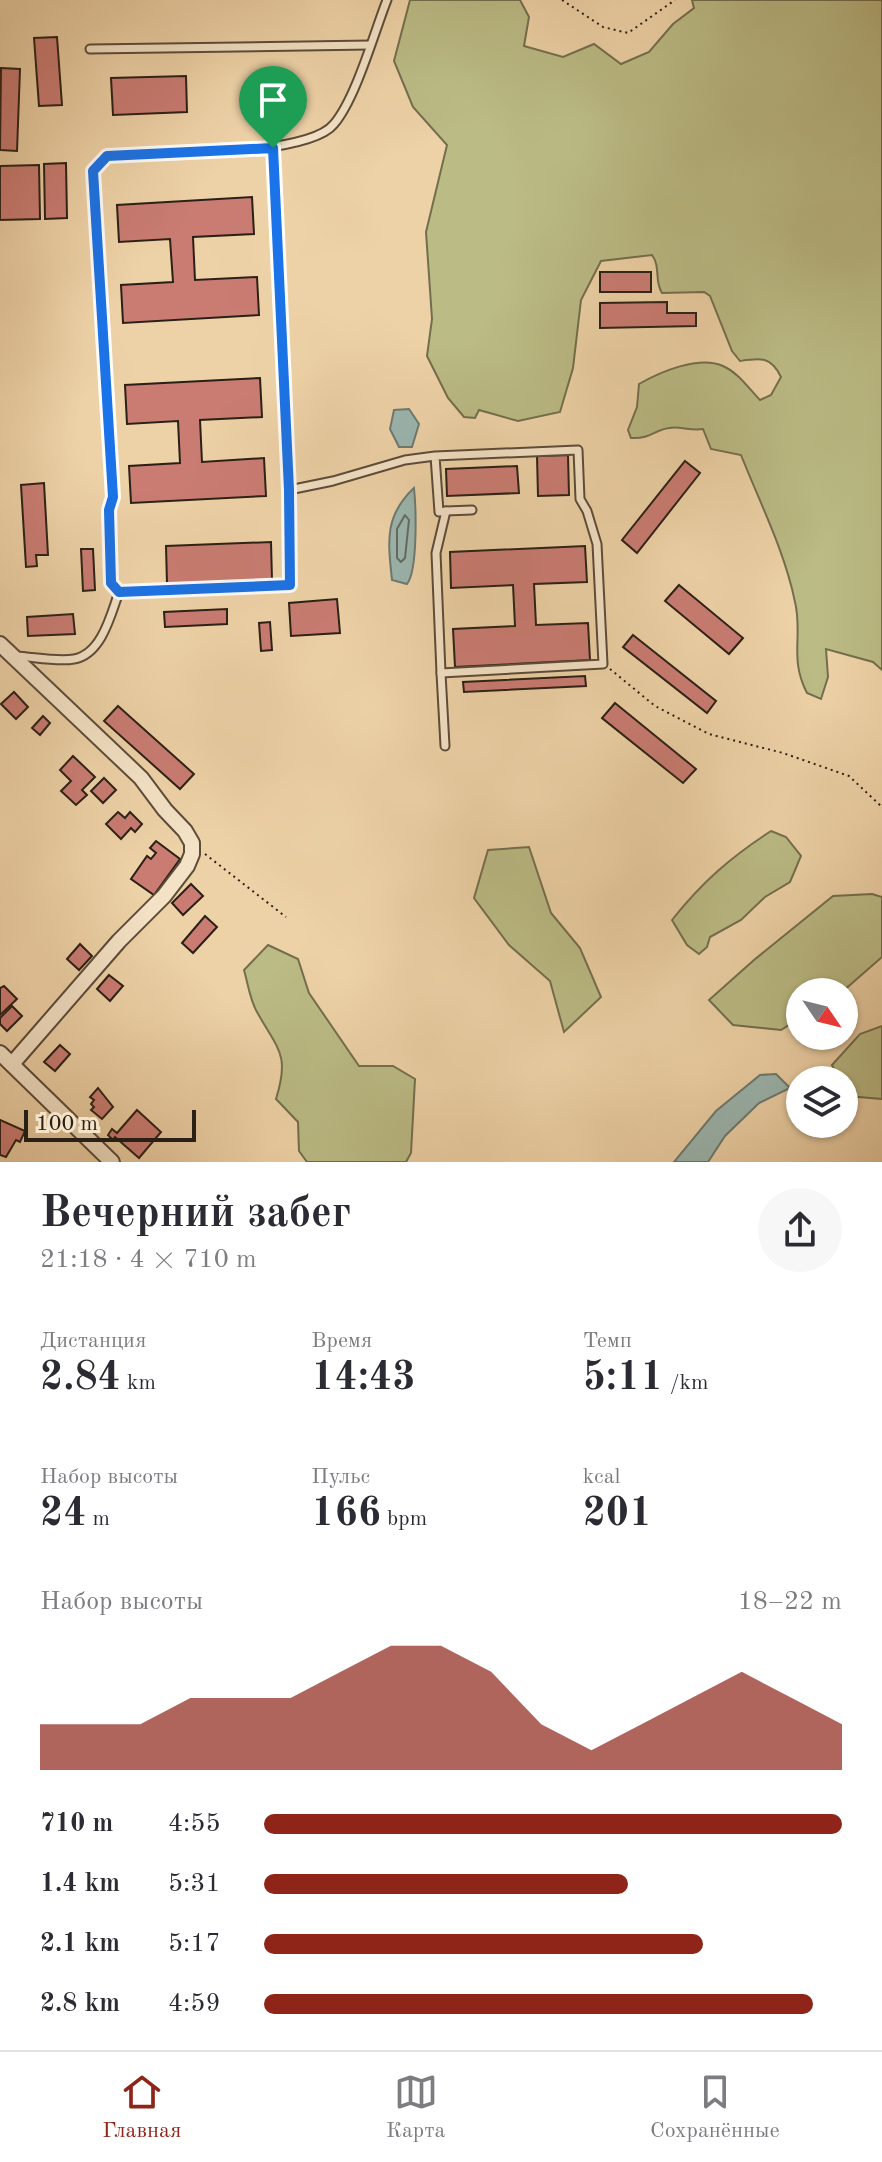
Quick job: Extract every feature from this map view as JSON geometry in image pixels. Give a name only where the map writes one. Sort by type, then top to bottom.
[{"type":"street","points":[[0,644],[141,778],[192,843],[187,866],[164,896],[6,1058],[112,1162]]},
{"type":"lane","points":[[119,592],[111,583],[109,510],[113,497],[93,171],[107,156],[273,148],[318,138],[333,127],[344,110],[387,0]]},
{"type":"lane","points":[[90,49],[370,45]]},
{"type":"lane","points":[[119,592],[290,585],[289,490],[273,148]]},
{"type":"lane","points":[[289,490],[405,460],[578,450],[580,499],[597,544],[603,664],[441,673]]},
{"type":"lane","points":[[435,456],[439,512],[472,510]]},
{"type":"lane","points":[[445,746],[436,553],[446,511]]},
{"type":"lane","points":[[12,655],[76,659],[85,654],[106,628],[119,592]]},
{"type":"path","points":[[562,0],[603,27],[628,33],[675,0]]},
{"type":"path","points":[[603,664],[655,706],[709,734],[783,753],[849,776],[882,807]]},
{"type":"path","points":[[192,843],[286,917]]},
{"type":"green space","points":[[410,0],[520,0],[529,17],[524,46],[563,57],[594,44],[621,64],[649,52],[673,24],[694,8],[692,0],[882,0],[882,670],[873,662],[826,649],[828,677],[821,699],[807,693],[797,658],[797,614],[791,583],[741,455],[711,449],[703,429],[669,428],[631,438],[628,430],[637,407],[639,384],[668,370],[703,362],[723,366],[739,377],[760,400],[771,395],[781,377],[773,365],[764,360],[740,361],[732,351],[710,296],[704,292],[662,293],[652,255],[601,261],[581,300],[573,368],[560,412],[518,421],[479,410],[475,418],[464,417],[448,398],[427,356],[432,319],[426,232],[447,145],[413,107],[394,61]]},
{"type":"green space","points":[[771,831],[786,837],[801,856],[790,882],[765,897],[741,920],[710,937],[707,947],[699,954],[687,945],[672,920],[718,871]]},
{"type":"green space","points":[[529,847],[551,913],[580,948],[601,997],[564,1032],[550,981],[509,945],[474,898],[488,850]]},
{"type":"green space","points":[[872,894],[882,897],[882,957],[858,978],[786,978],[786,1027],[781,1030],[733,1025],[709,1000],[833,896]]},
{"type":"green space","points":[[268,945],[298,959],[309,993],[359,1066],[393,1066],[415,1079],[411,1153],[406,1162],[307,1162],[299,1151],[298,1122],[276,1099],[282,1072],[280,1053],[255,1007],[244,970]]},
{"type":"green space","points":[[882,1026],[882,1099],[858,1097],[858,1066],[832,1065],[846,1050],[858,1050],[860,1034]]},
{"type":"water","points":[[409,409],[419,424],[412,447],[399,447],[390,429],[394,410]]},
{"type":"water","points":[[414,488],[415,553],[407,584],[392,580],[389,542],[397,509]]},
{"type":"water","points":[[776,1074],[786,1084],[786,1090],[759,1103],[725,1136],[708,1162],[674,1162],[716,1111],[760,1075]]},
{"type":"building","points":[[57,37],[62,105],[39,106],[34,38]]},
{"type":"building","points":[[1,68],[20,69],[17,151],[0,150]]},
{"type":"building","points":[[186,76],[187,112],[113,115],[111,78]]},
{"type":"building","points":[[66,163],[67,218],[45,219],[44,164]]},
{"type":"building","points":[[39,165],[40,219],[0,220],[0,166]]},
{"type":"building","points":[[252,197],[254,234],[193,237],[195,280],[257,277],[259,315],[123,323],[121,285],[173,282],[170,239],[119,242],[117,205]]},
{"type":"building","points":[[600,272],[651,272],[651,292],[600,292]]},
{"type":"building","points":[[667,302],[667,313],[696,313],[696,326],[600,328],[600,303]]},
{"type":"building","points":[[260,378],[262,417],[200,420],[202,462],[264,458],[266,496],[131,503],[129,466],[180,463],[178,421],[127,424],[125,385]]},
{"type":"building","points":[[568,455],[569,495],[538,496],[537,456]]},
{"type":"building","points":[[685,461],[700,473],[637,553],[622,540]]},
{"type":"building","points":[[517,466],[519,493],[447,496],[446,469]]},
{"type":"building","points":[[44,483],[48,555],[36,555],[37,566],[26,567],[21,485]]},
{"type":"building","points":[[271,542],[272,580],[167,584],[166,546]]},
{"type":"building","points":[[585,546],[587,582],[534,584],[536,625],[588,623],[590,660],[455,667],[453,629],[515,626],[513,585],[451,588],[450,552]]},
{"type":"building","points":[[81,549],[93,549],[95,590],[83,591]]},
{"type":"building","points":[[679,585],[743,638],[729,654],[665,601]]},
{"type":"building","points":[[337,599],[340,633],[291,636],[289,603]]},
{"type":"building","points":[[227,609],[227,624],[165,627],[164,612]]},
{"type":"building","points":[[73,614],[75,634],[28,636],[27,617]]},
{"type":"building","points":[[270,622],[272,650],[261,651],[259,623]]},
{"type":"building","points":[[633,635],[716,701],[707,713],[623,647]]},
{"type":"building","points":[[585,676],[586,686],[464,692],[463,682]]},
{"type":"building","points":[[14,692],[28,707],[16,719],[1,704]]},
{"type":"building","points":[[615,703],[696,769],[683,783],[602,718]]},
{"type":"building","points":[[118,706],[194,774],[180,789],[104,721]]},
{"type":"building","points":[[43,716],[50,723],[40,735],[32,728]]},
{"type":"building","points":[[73,756],[95,777],[82,790],[87,795],[76,805],[61,791],[71,781],[60,770]]},
{"type":"building","points":[[104,778],[116,790],[103,803],[91,791]]},
{"type":"building","points":[[118,812],[125,818],[130,812],[142,824],[135,832],[131,828],[121,839],[106,824]]},
{"type":"building","points":[[156,841],[180,859],[154,895],[131,879],[147,856],[151,859],[156,853],[150,848]]},
{"type":"building","points":[[191,884],[203,896],[183,915],[172,903]]},
{"type":"building","points":[[205,916],[217,927],[193,953],[182,943]]},
{"type":"building","points":[[80,944],[92,956],[79,970],[67,959]]},
{"type":"building","points":[[109,975],[123,986],[110,1001],[97,989]]},
{"type":"building","points":[[4,986],[17,999],[0,1015],[0,988]]},
{"type":"building","points":[[12,1006],[22,1016],[7,1031],[0,1024],[0,1018]]},
{"type":"building","points":[[60,1045],[70,1054],[55,1071],[44,1062]]},
{"type":"building","points":[[98,1088],[113,1107],[102,1119],[91,1110],[94,1100],[90,1097]]},
{"type":"building","points":[[137,1110],[161,1132],[139,1158],[115,1137],[113,1140],[108,1135],[112,1129],[117,1133]]},
{"type":"building","points":[[0,1120],[25,1131],[20,1142],[16,1140],[6,1157],[0,1155]]},
{"type":"route","points":[[273,148],[289,490],[290,585],[119,592],[111,583],[109,510],[113,497],[93,171],[107,156],[273,148]]}]
